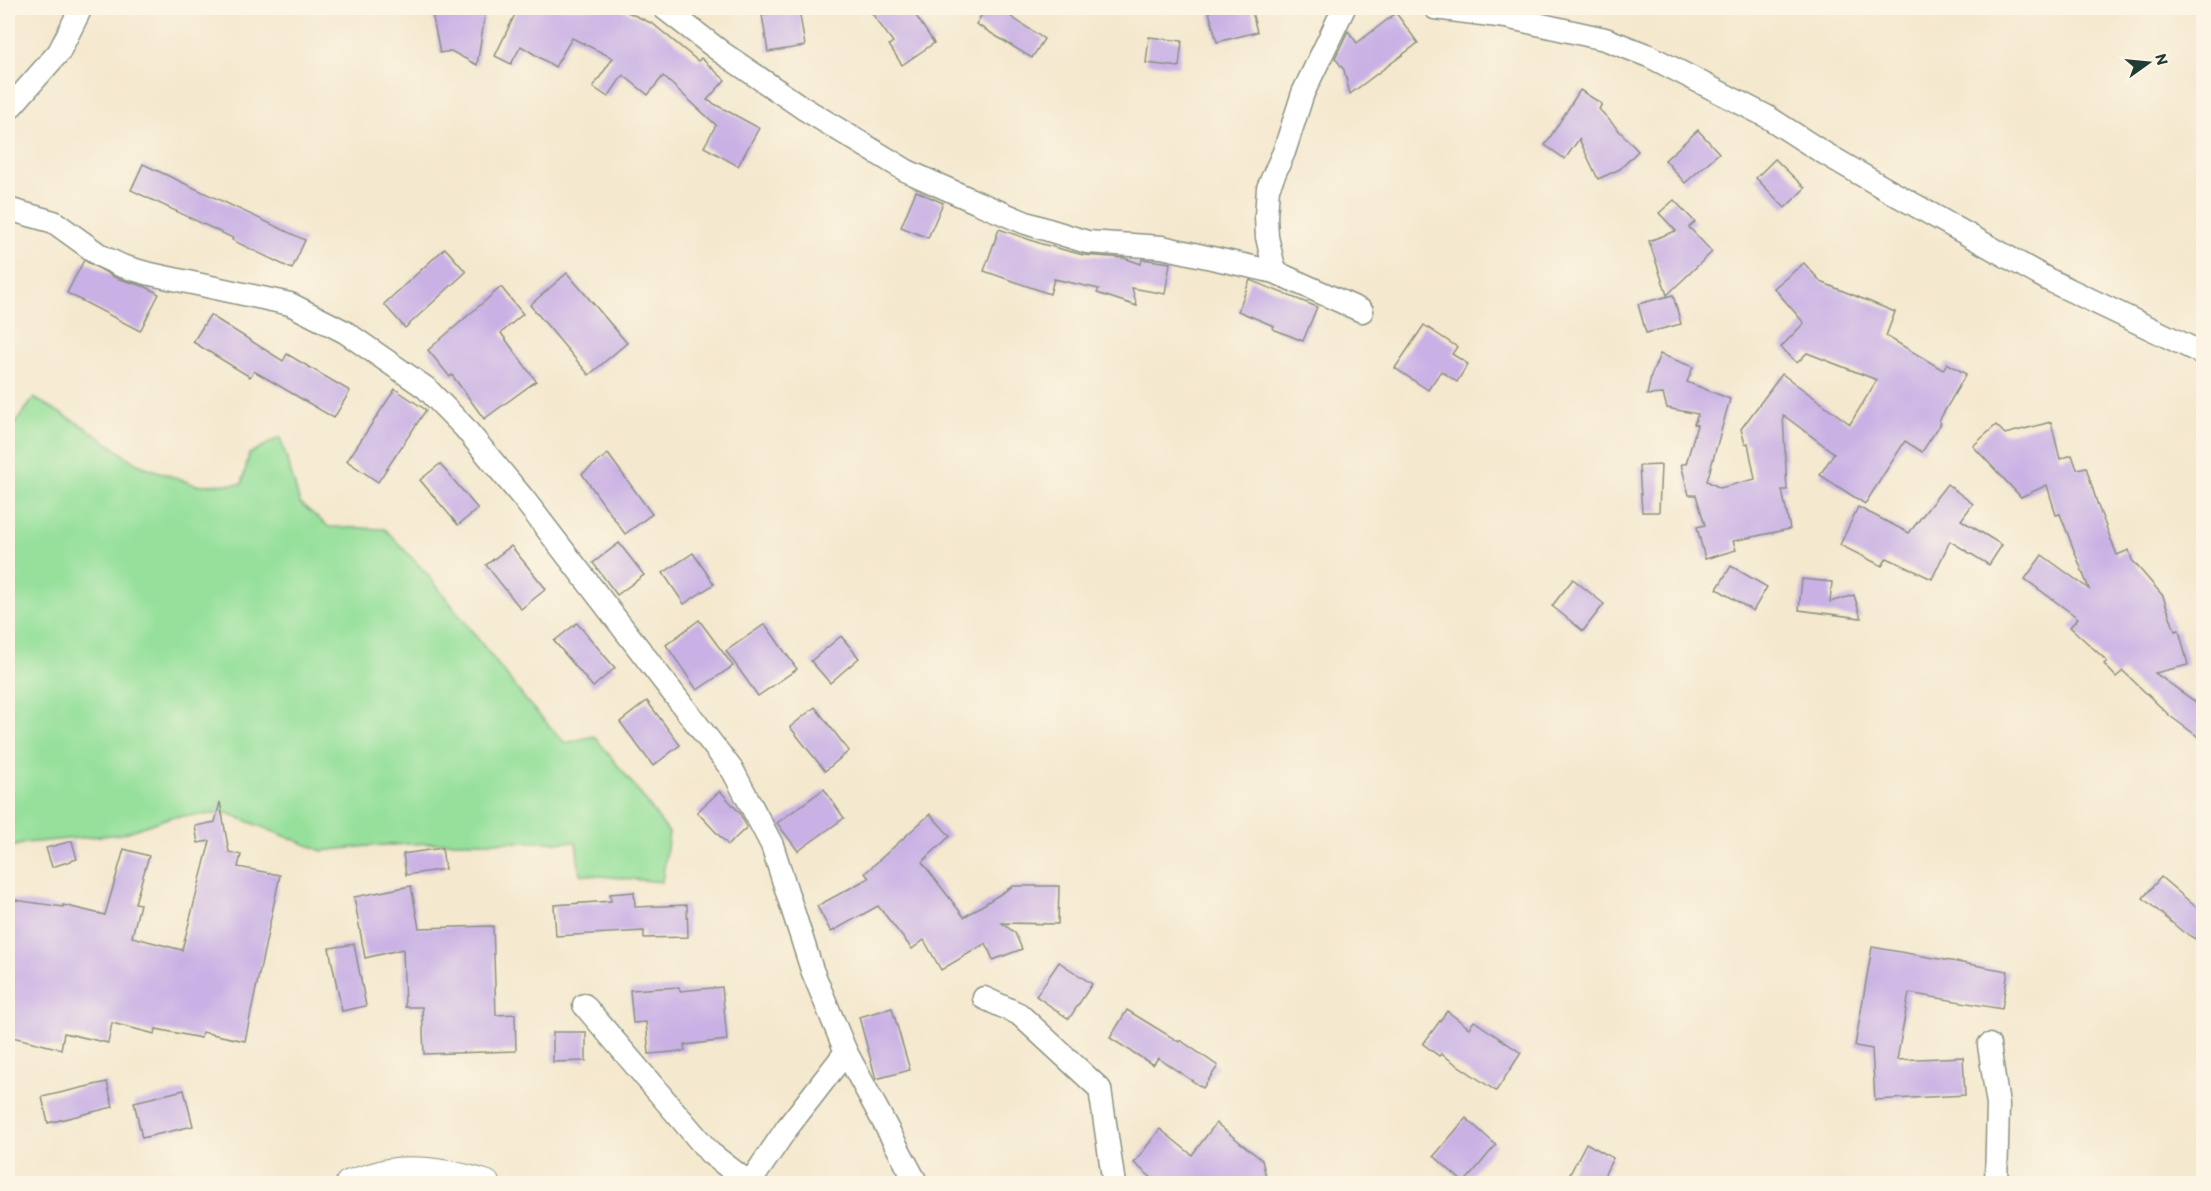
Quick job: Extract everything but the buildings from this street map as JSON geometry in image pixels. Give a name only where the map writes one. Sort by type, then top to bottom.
[{"type":"street","points":[[8,110],[59,52],[81,8]]},
{"type":"street","points":[[664,8],[721,52],[803,108],[907,171],[976,202],[1026,223],[1087,242],[1162,247],[1275,273],[1362,311]]},
{"type":"street","points":[[1275,273],[1266,226],[1268,188],[1284,152],[1303,93],[1344,8]]},
{"type":"street","points":[[1436,8],[1506,17],[1605,39],[1649,56],[1766,116],[1886,189],[2049,280],[2204,354]]},
{"type":"street","points":[[8,209],[54,222],[102,256],[123,266],[290,304],[345,332],[426,388],[464,428],[523,498],[734,771],[772,845],[812,970],[846,1052],[917,1184]]},
{"type":"street","points":[[984,998],[1020,1014],[1100,1089],[1114,1184]]},
{"type":"street","points":[[584,1005],[710,1154],[749,1183],[787,1128],[846,1052]]},
{"type":"street","points":[[1989,1045],[1998,1105],[1996,1184]]},
{"type":"street","points":[[349,1184],[386,1173],[431,1171],[486,1184]]},
{"type":"green space","points":[[34,398],[86,428],[137,464],[196,485],[242,484],[249,454],[280,437],[300,503],[329,527],[385,529],[428,575],[528,703],[565,743],[594,736],[669,833],[662,882],[580,874],[576,842],[454,842],[368,846],[322,851],[227,813],[171,817],[122,834],[25,843],[8,848],[8,433]]}]
